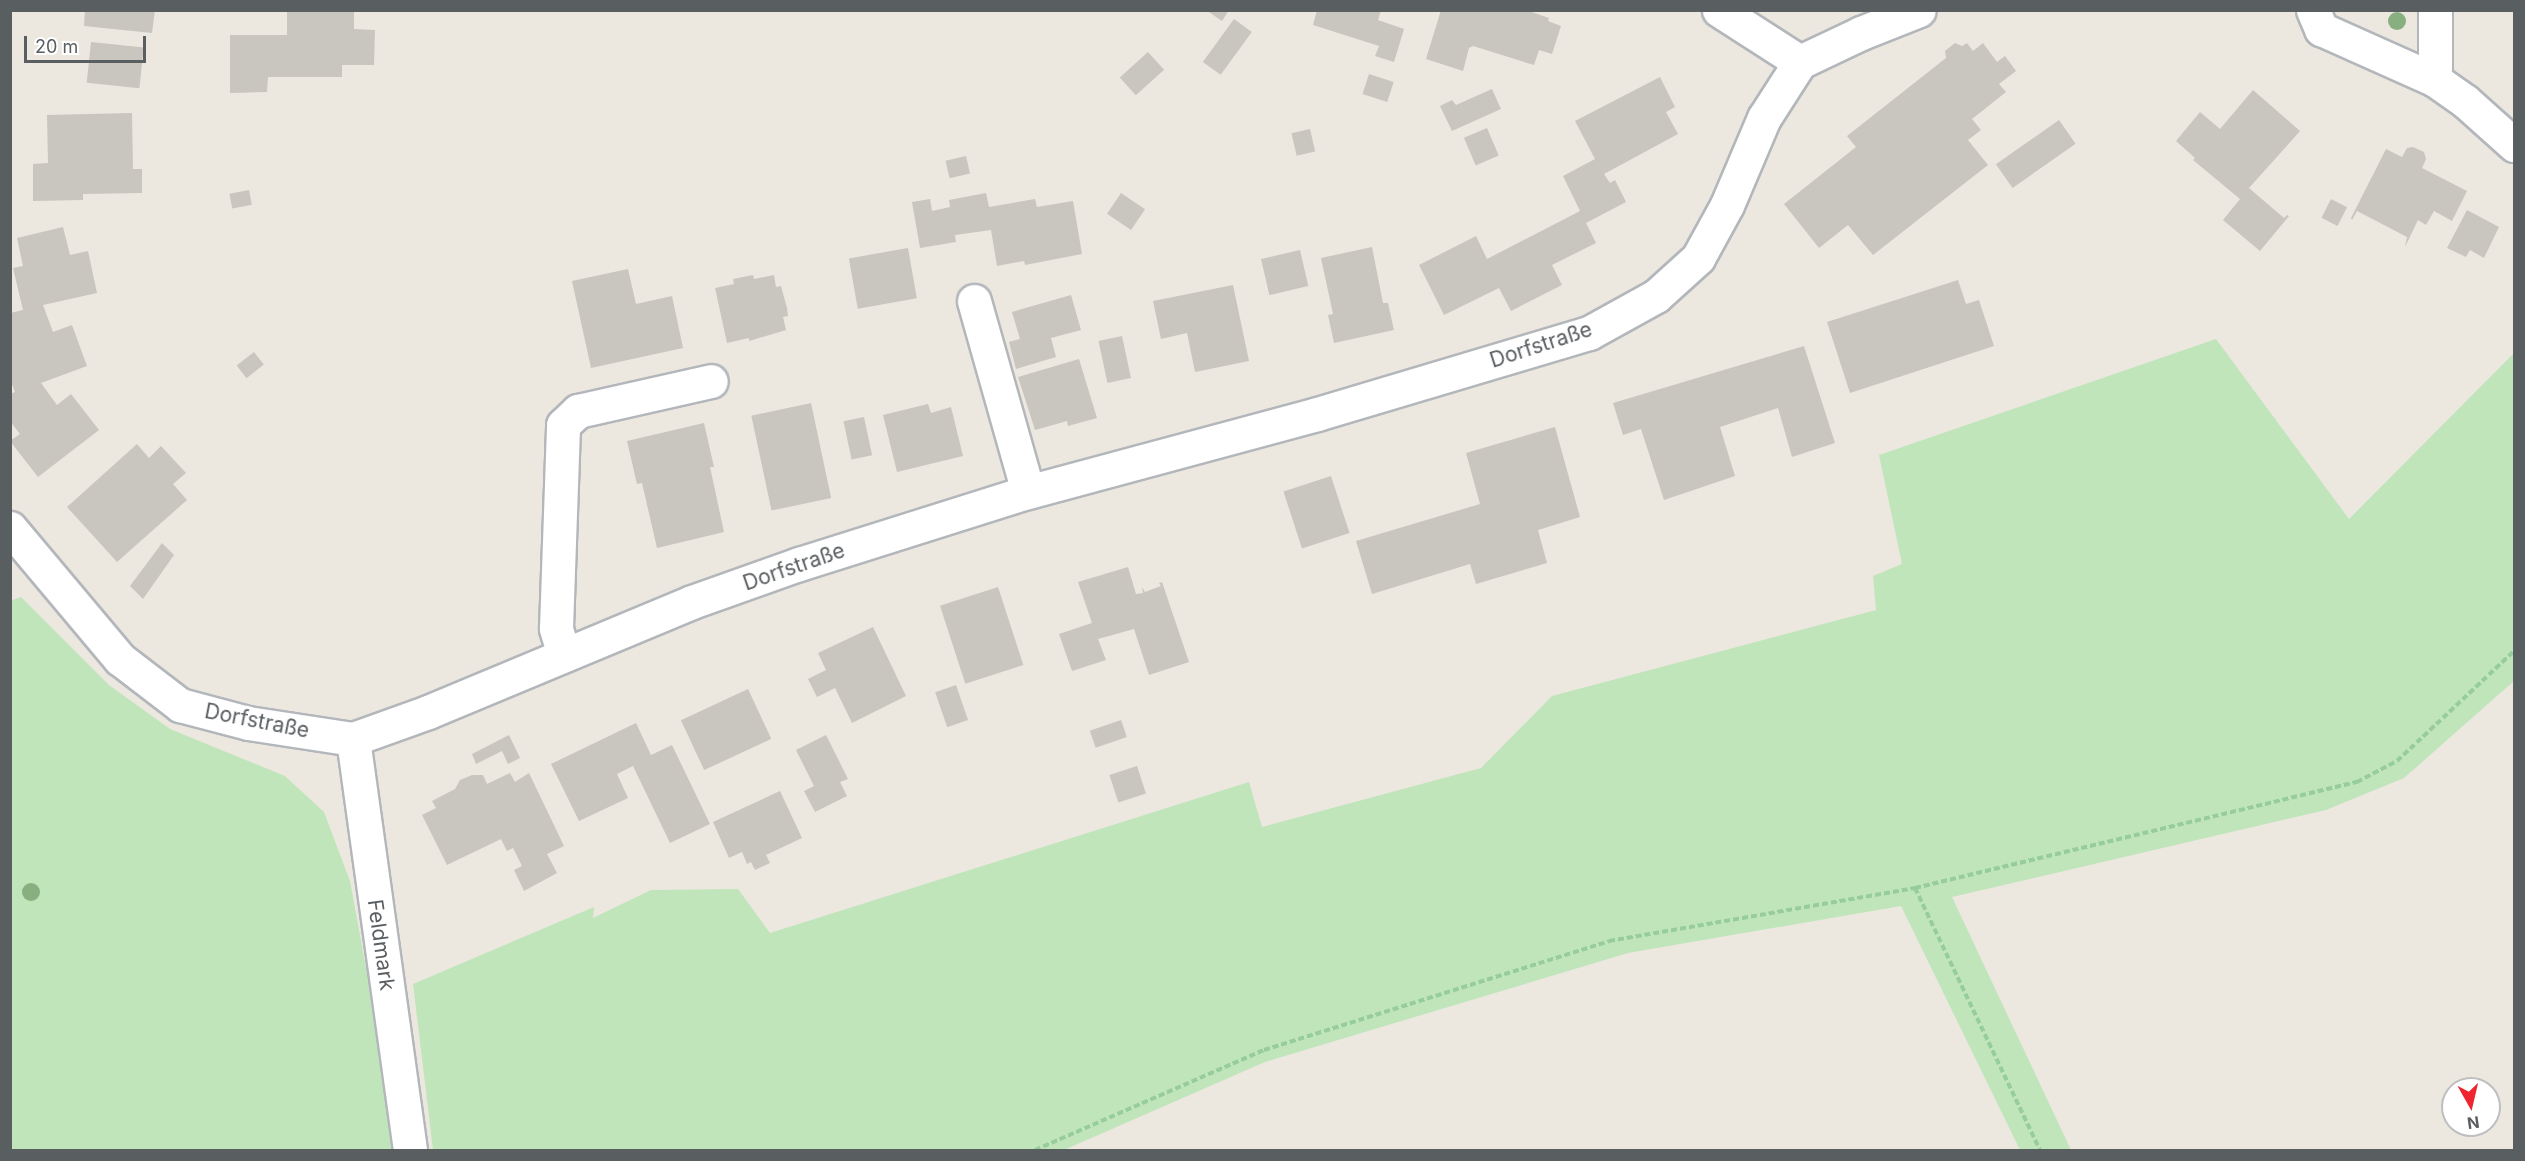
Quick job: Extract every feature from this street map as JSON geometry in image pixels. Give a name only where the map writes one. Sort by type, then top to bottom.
[{"type":"street","points":[[1719,10],[1800,62],[1861,33],[1919,10]]},
{"type":"street","points":[[2313,10],[2321,29],[2434,80],[2465,101],[2514,145]]},
{"type":"street","points":[[2434,80],[2435,10]]},
{"type":"street","name":"Dorfstraße","points":[[10,528],[120,659],[180,705],[248,723],[352,739],[428,712],[692,602],[788,567],[1028,492],[1317,414],[1589,333],[1656,296],[1698,258],[1727,205],[1764,118],[1800,62]]},
{"type":"street","points":[[974,301],[1028,492]]},
{"type":"street","points":[[564,656],[556,628],[562,425],[578,411],[711,381]]},
{"type":"street","name":"Feldmark","points":[[352,739],[410,1150]]},
{"type":"path","points":[[1035,1150],[1264,1050],[1609,942],[1915,888],[2357,782],[2397,761],[2514,651]]},
{"type":"path","points":[[1915,888],[2040,1150]]},
{"type":"green space","points":[[2216,339],[2349,519],[2514,353],[2514,681],[2404,778],[2326,810],[1952,897],[2071,1150],[2020,1150],[1901,906],[1628,953],[1265,1062],[1064,1150],[433,1150],[413,984],[594,907],[593,918],[651,890],[738,889],[770,933],[1249,782],[1262,827],[1481,768],[1552,696],[1876,610],[1873,576],[1902,564],[1879,455]]},
{"type":"green space","points":[[21,597],[109,685],[170,729],[285,776],[324,812],[350,881],[372,1000],[393,1150],[11,1150],[10,601]]},
{"type":"building","points":[[85,10],[155,10],[152,33],[84,26]]},
{"type":"building","points":[[287,10],[354,10],[354,29],[375,30],[374,65],[342,65],[342,77],[268,77],[267,92],[230,93],[230,35],[287,35]]},
{"type":"building","points":[[1206,10],[1229,10],[1222,21]]},
{"type":"building","points":[[1317,10],[1381,10],[1378,20],[1404,29],[1394,62],[1375,56],[1379,46],[1313,25]]},
{"type":"building","points":[[1441,10],[1526,10],[1549,18],[1548,21],[1561,26],[1552,54],[1539,50],[1534,65],[1473,46],[1469,48],[1463,71],[1426,59]]},
{"type":"building","points":[[1234,19],[1252,32],[1221,75],[1203,62]]},
{"type":"building","points":[[91,42],[144,48],[139,88],[87,83]]},
{"type":"building","points":[[1955,43],[1962,46],[1967,43],[1973,51],[1983,43],[1997,62],[2005,56],[2016,71],[1999,84],[2006,92],[1972,119],[1981,130],[1968,140],[1988,165],[1873,255],[1848,225],[1819,248],[1784,204],[1856,147],[1847,136],[1946,58],[1945,51]]},
{"type":"building","points":[[1148,52],[1164,70],[1136,95],[1120,77]]},
{"type":"building","points":[[1369,74],[1394,82],[1387,102],[1363,94]]},
{"type":"building","points":[[1660,77],[1675,107],[1666,112],[1678,134],[1604,174],[1610,183],[1615,180],[1626,202],[1586,223],[1596,243],[1552,265],[1562,285],[1511,311],[1499,288],[1444,315],[1419,265],[1476,236],[1487,259],[1580,211],[1563,176],[1595,159],[1575,121]]},
{"type":"building","points":[[1492,89],[1501,109],[1452,131],[1440,106],[1452,100],[1456,105]]},
{"type":"building","points":[[2253,90],[2300,131],[2249,188],[2284,218],[2289,216],[2260,251],[2223,220],[2240,199],[2193,160],[2195,158],[2176,141],[2200,112],[2220,129]]},
{"type":"building","points":[[132,113],[133,169],[142,169],[142,193],[83,194],[83,200],[33,201],[33,164],[48,163],[47,115]]},
{"type":"building","points":[[2059,120],[2076,144],[2013,188],[1996,164]]},
{"type":"building","points":[[1487,128],[1499,156],[1476,165],[1464,138]]},
{"type":"building","points":[[1310,129],[1315,151],[1297,156],[1291,133]]},
{"type":"building","points":[[2413,147],[2424,152],[2426,159],[2422,168],[2467,191],[2452,221],[2434,211],[2426,225],[2418,220],[2405,247],[2407,237],[2357,211],[2352,220],[2351,218],[2386,149],[2402,157],[2407,148]]},
{"type":"building","points":[[966,156],[970,174],[950,178],[946,161]]},
{"type":"building","points":[[249,190],[252,205],[232,209],[229,194]]},
{"type":"building","points":[[986,193],[989,207],[1035,199],[1037,207],[1073,201],[1082,254],[1025,265],[1024,261],[997,266],[991,230],[955,235],[956,242],[920,248],[912,202],[930,199],[932,211],[950,207],[949,200]]},
{"type":"building","points":[[1121,193],[1145,209],[1131,230],[1107,214]]},
{"type":"building","points":[[2331,199],[2347,207],[2338,226],[2321,218]]},
{"type":"building","points":[[2467,210],[2499,227],[2484,258],[2470,250],[2466,257],[2447,248]]},
{"type":"building","points":[[63,227],[70,255],[88,251],[97,293],[43,305],[53,332],[72,325],[87,366],[41,383],[57,405],[71,394],[99,430],[38,477],[10,441],[20,434],[10,421],[10,394],[15,392],[10,379],[10,313],[23,310],[13,268],[23,266],[17,238]]},
{"type":"building","points":[[1372,247],[1383,303],[1388,303],[1394,330],[1334,343],[1328,315],[1333,314],[1321,258]]},
{"type":"building","points":[[908,248],[917,298],[858,309],[849,258]]},
{"type":"building","points":[[1300,250],[1308,286],[1269,295],[1261,259]]},
{"type":"building","points":[[628,269],[636,304],[672,296],[683,348],[591,368],[572,281]]},
{"type":"building","points":[[753,275],[754,279],[774,275],[776,287],[781,286],[788,316],[783,317],[786,330],[749,341],[749,338],[727,343],[715,288],[734,284],[733,279]]},
{"type":"building","points":[[1958,280],[1966,304],[1979,300],[1994,346],[1850,393],[1827,322]]},
{"type":"building","points":[[1233,285],[1249,361],[1195,372],[1187,333],[1161,339],[1153,301]]},
{"type":"building","points":[[1071,295],[1081,330],[1051,338],[1056,357],[1016,369],[1009,342],[1020,339],[1012,312]]},
{"type":"building","points":[[1122,336],[1131,378],[1107,383],[1099,341]]},
{"type":"building","points":[[1804,346],[1835,443],[1792,457],[1778,408],[1720,427],[1735,476],[1664,500],[1641,429],[1623,435],[1613,403]]},
{"type":"building","points":[[254,352],[264,365],[247,378],[237,366]]},
{"type":"building","points":[[1079,359],[1097,418],[1068,426],[1067,421],[1035,430],[1018,377]]},
{"type":"building","points":[[811,403],[831,498],[772,511],[751,416]]},
{"type":"building","points":[[928,404],[931,413],[951,407],[963,456],[897,472],[883,415]]},
{"type":"building","points":[[864,417],[872,455],[852,460],[843,421]]},
{"type":"building","points":[[704,423],[714,467],[710,467],[724,532],[657,548],[642,483],[637,484],[627,441]]},
{"type":"building","points":[[1555,427],[1580,517],[1538,530],[1547,563],[1476,584],[1470,564],[1372,594],[1356,541],[1480,504],[1466,453]]},
{"type":"building","points":[[137,444],[149,458],[161,446],[186,473],[173,484],[187,500],[117,562],[67,507]]},
{"type":"building","points":[[1331,476],[1350,533],[1302,549],[1283,491]]},
{"type":"building","points":[[162,543],[174,555],[143,599],[130,586]]},
{"type":"building","points":[[1128,567],[1136,594],[1143,593],[1142,587],[1145,592],[1161,586],[1159,583],[1162,582],[1189,662],[1149,675],[1134,629],[1098,639],[1106,660],[1072,671],[1059,634],[1092,623],[1078,582]]},
{"type":"building","points":[[998,587],[1023,665],[965,684],[940,606]]},
{"type":"building","points":[[873,627],[906,696],[852,723],[835,688],[817,697],[808,679],[826,670],[818,653]]},
{"type":"building","points":[[956,685],[968,720],[947,727],[935,692]]},
{"type":"building","points":[[748,689],[771,739],[704,770],[681,720]]},
{"type":"building","points":[[1121,720],[1127,737],[1096,748],[1090,731]]},
{"type":"building","points":[[636,723],[651,755],[672,745],[710,824],[670,843],[633,766],[617,774],[628,798],[579,821],[551,764]]},
{"type":"building","points":[[509,735],[520,758],[508,764],[502,751],[476,764],[472,754]]},
{"type":"building","points":[[826,735],[848,779],[840,782],[847,796],[815,812],[804,791],[814,786],[796,750]]},
{"type":"building","points":[[1137,766],[1146,794],[1118,803],[1109,775]]},
{"type":"building","points":[[510,773],[515,782],[529,773],[564,846],[547,854],[557,873],[524,891],[514,870],[522,866],[513,848],[507,851],[501,839],[447,865],[422,815],[436,808],[432,801],[455,789],[460,780],[472,775],[483,775],[487,784]]},
{"type":"building","points":[[780,791],[802,838],[766,855],[770,863],[755,870],[751,862],[747,864],[742,852],[729,858],[713,822]]}]
